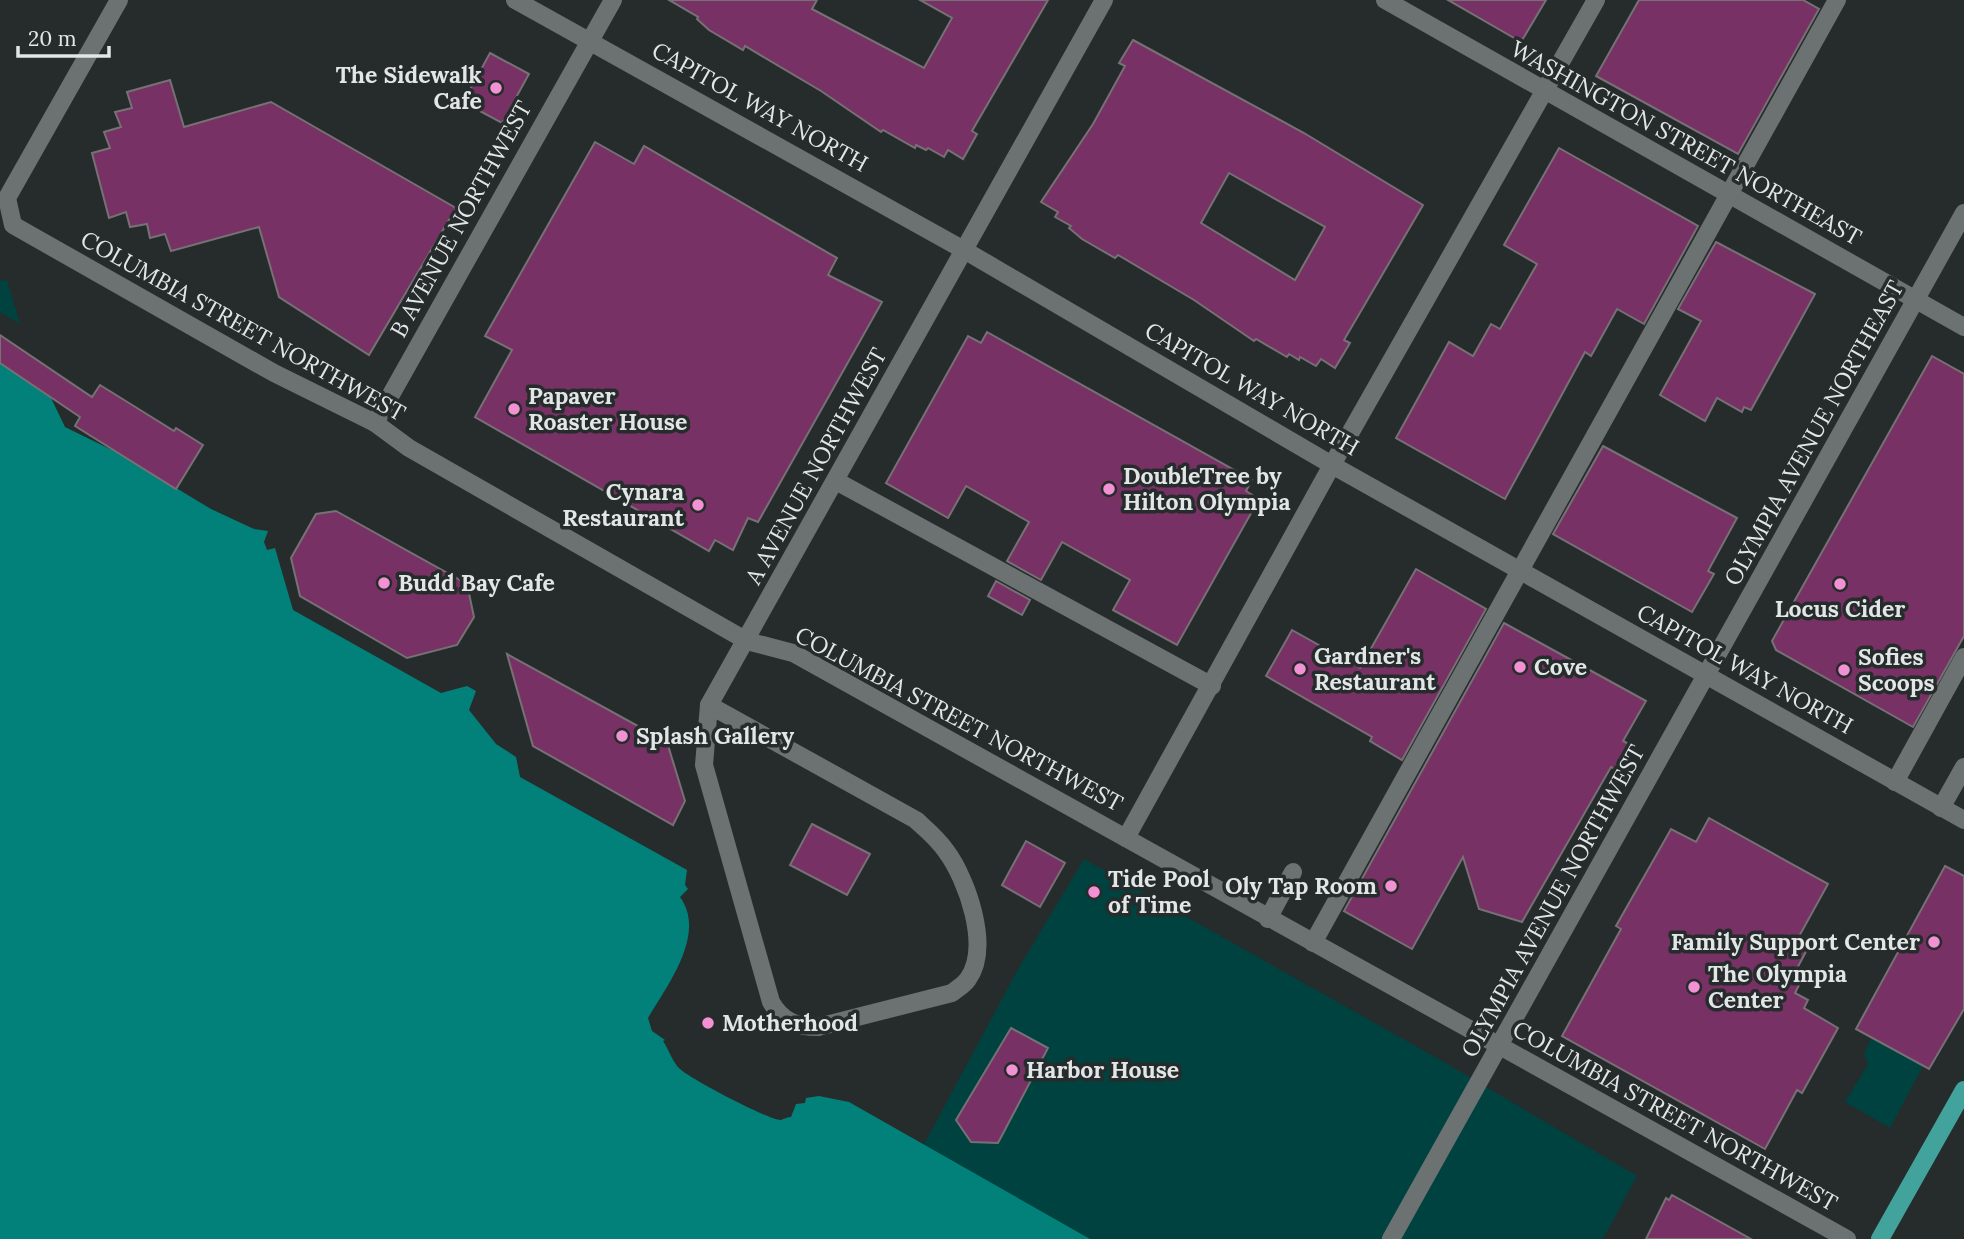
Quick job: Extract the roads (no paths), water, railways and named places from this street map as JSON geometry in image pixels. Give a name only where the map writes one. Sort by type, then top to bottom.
[{"type":"main road","points":[[1881,1239],[1964,1090]]},
{"type":"street","name":"COLUMBIA STREET NORTHWEST","points":[[119,0],[7,198],[12,223],[274,373],[375,423],[408,448],[747,641],[793,653],[1847,1239]]},
{"type":"street","name":"CAPITOL WAY NORTH","points":[[515,0],[590,39],[964,250],[1332,465],[1964,820]]},
{"type":"street","name":"B AVENUE NORTHWEST","points":[[375,423],[613,0]]},
{"type":"street","name":"A AVENUE NORTHWEST","points":[[709,705],[1104,0]]},
{"type":"street","name":"WASHINGTON STREET NORTHEAST","points":[[1385,0],[1964,327]]},
{"type":"street","points":[[1126,838],[1332,465],[1596,0]]},
{"type":"street","points":[[1313,943],[1837,0]]},
{"type":"street","name":"OLYMPIA AVENUE NORTHEAST","points":[[1706,676],[1963,218]]},
{"type":"street","points":[[836,481],[1212,686]]},
{"type":"street","points":[[1895,782],[1964,657]]},
{"type":"street","name":"OLYMPIA AVENUE NORTHWEST","points":[[1391,1239],[1706,676]]},
{"type":"street","points":[[709,705],[916,820],[933,836],[960,875],[976,925],[978,957],[969,978],[952,993],[818,1027],[795,1025],[777,1013],[771,1002],[704,765],[709,705]]},
{"type":"street","points":[[1941,808],[1964,767]]},
{"type":"street","points":[[1268,919],[1293,872]]},
{"type":"place","name":"The Sidewalk Cafe","points":[[496,88]]},
{"type":"place","name":"Papaver Roaster House","points":[[514,409]]},
{"type":"place","name":"DoubleTree by Hilton Olympia","points":[[1109,489]]},
{"type":"place","name":"Cynara Restaurant","points":[[698,505]]},
{"type":"place","name":"Budd Bay Cafe","points":[[384,583]]},
{"type":"place","name":"Locus Cider","points":[[1840,584]]},
{"type":"place","name":"Cove","points":[[1520,667]]},
{"type":"place","name":"Gardner's Restaurant","points":[[1300,669]]},
{"type":"place","name":"Sofies Scoops","points":[[1844,670]]},
{"type":"place","name":"Splash Gallery","points":[[622,736]]},
{"type":"place","name":"Oly Tap Room","points":[[1391,886]]},
{"type":"place","name":"Tide Pool of Time","points":[[1094,892]]},
{"type":"place","name":"Family Support Center","points":[[1934,942]]},
{"type":"place","name":"The Olympia Center","points":[[1694,987]]},
{"type":"place","name":"Motherhood","points":[[708,1023]]},
{"type":"place","name":"Harbor House","points":[[1012,1070]]}]
